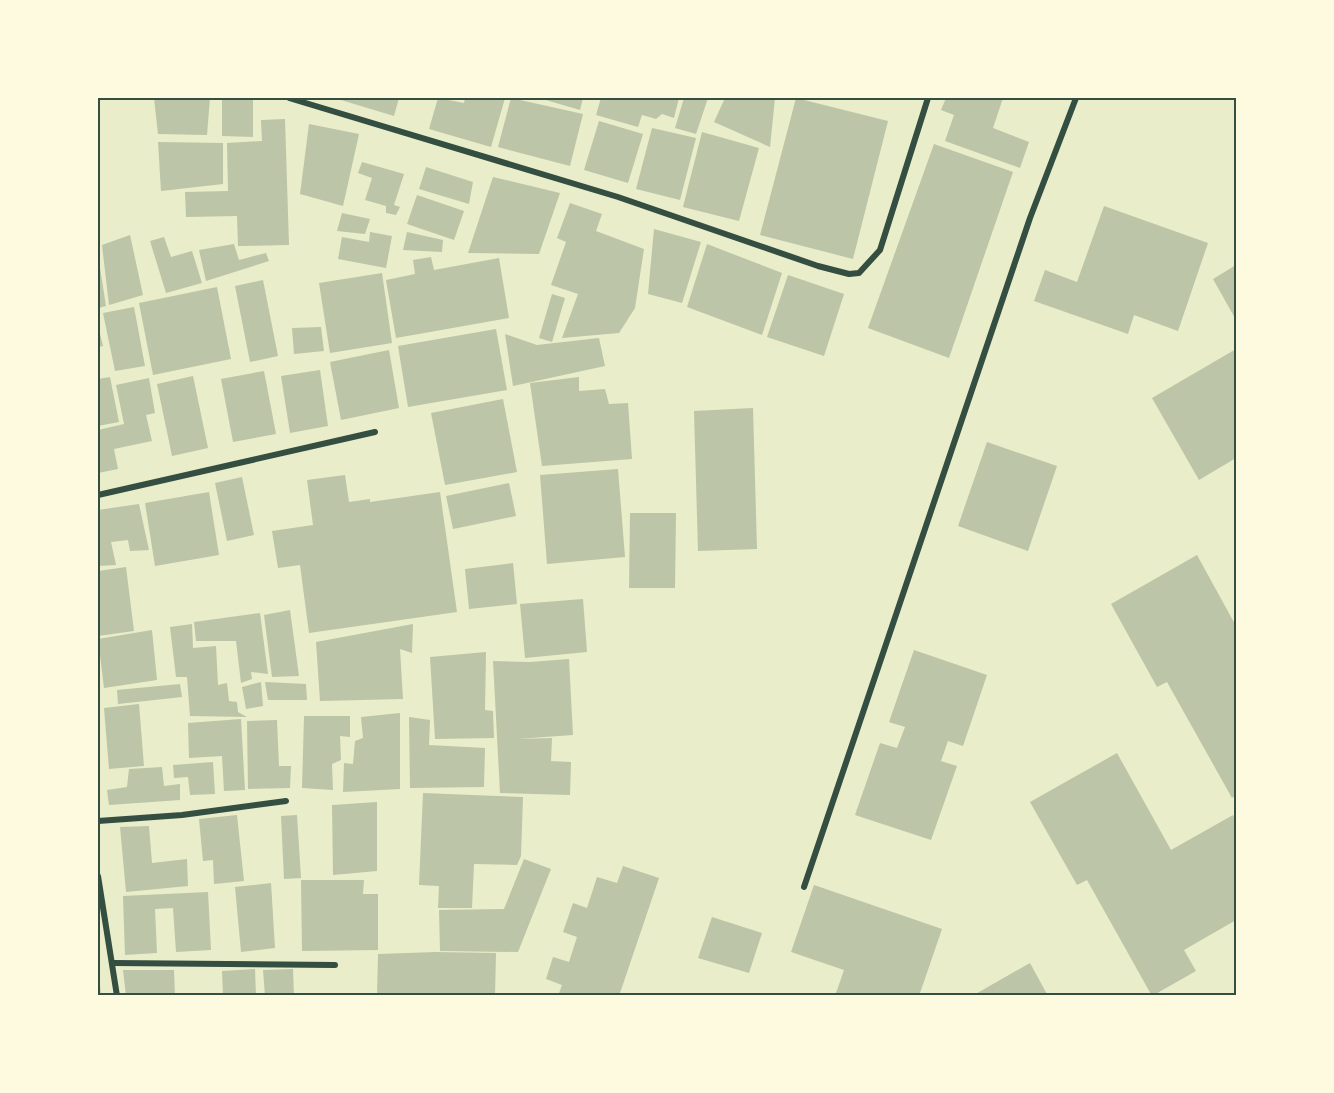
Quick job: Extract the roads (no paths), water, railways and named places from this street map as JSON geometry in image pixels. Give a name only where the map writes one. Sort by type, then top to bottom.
[{"type":"street","points":[[289,98],[618,197],[818,266],[849,274],[859,273],[880,250],[928,98]]},
{"type":"street","points":[[804,887],[1030,218],[1076,98]]},
{"type":"street","points":[[98,495],[375,432]]},
{"type":"street","points":[[98,821],[182,815],[286,801]]},
{"type":"street","points":[[98,876],[117,996]]},
{"type":"street","points":[[113,963],[335,964]]}]
